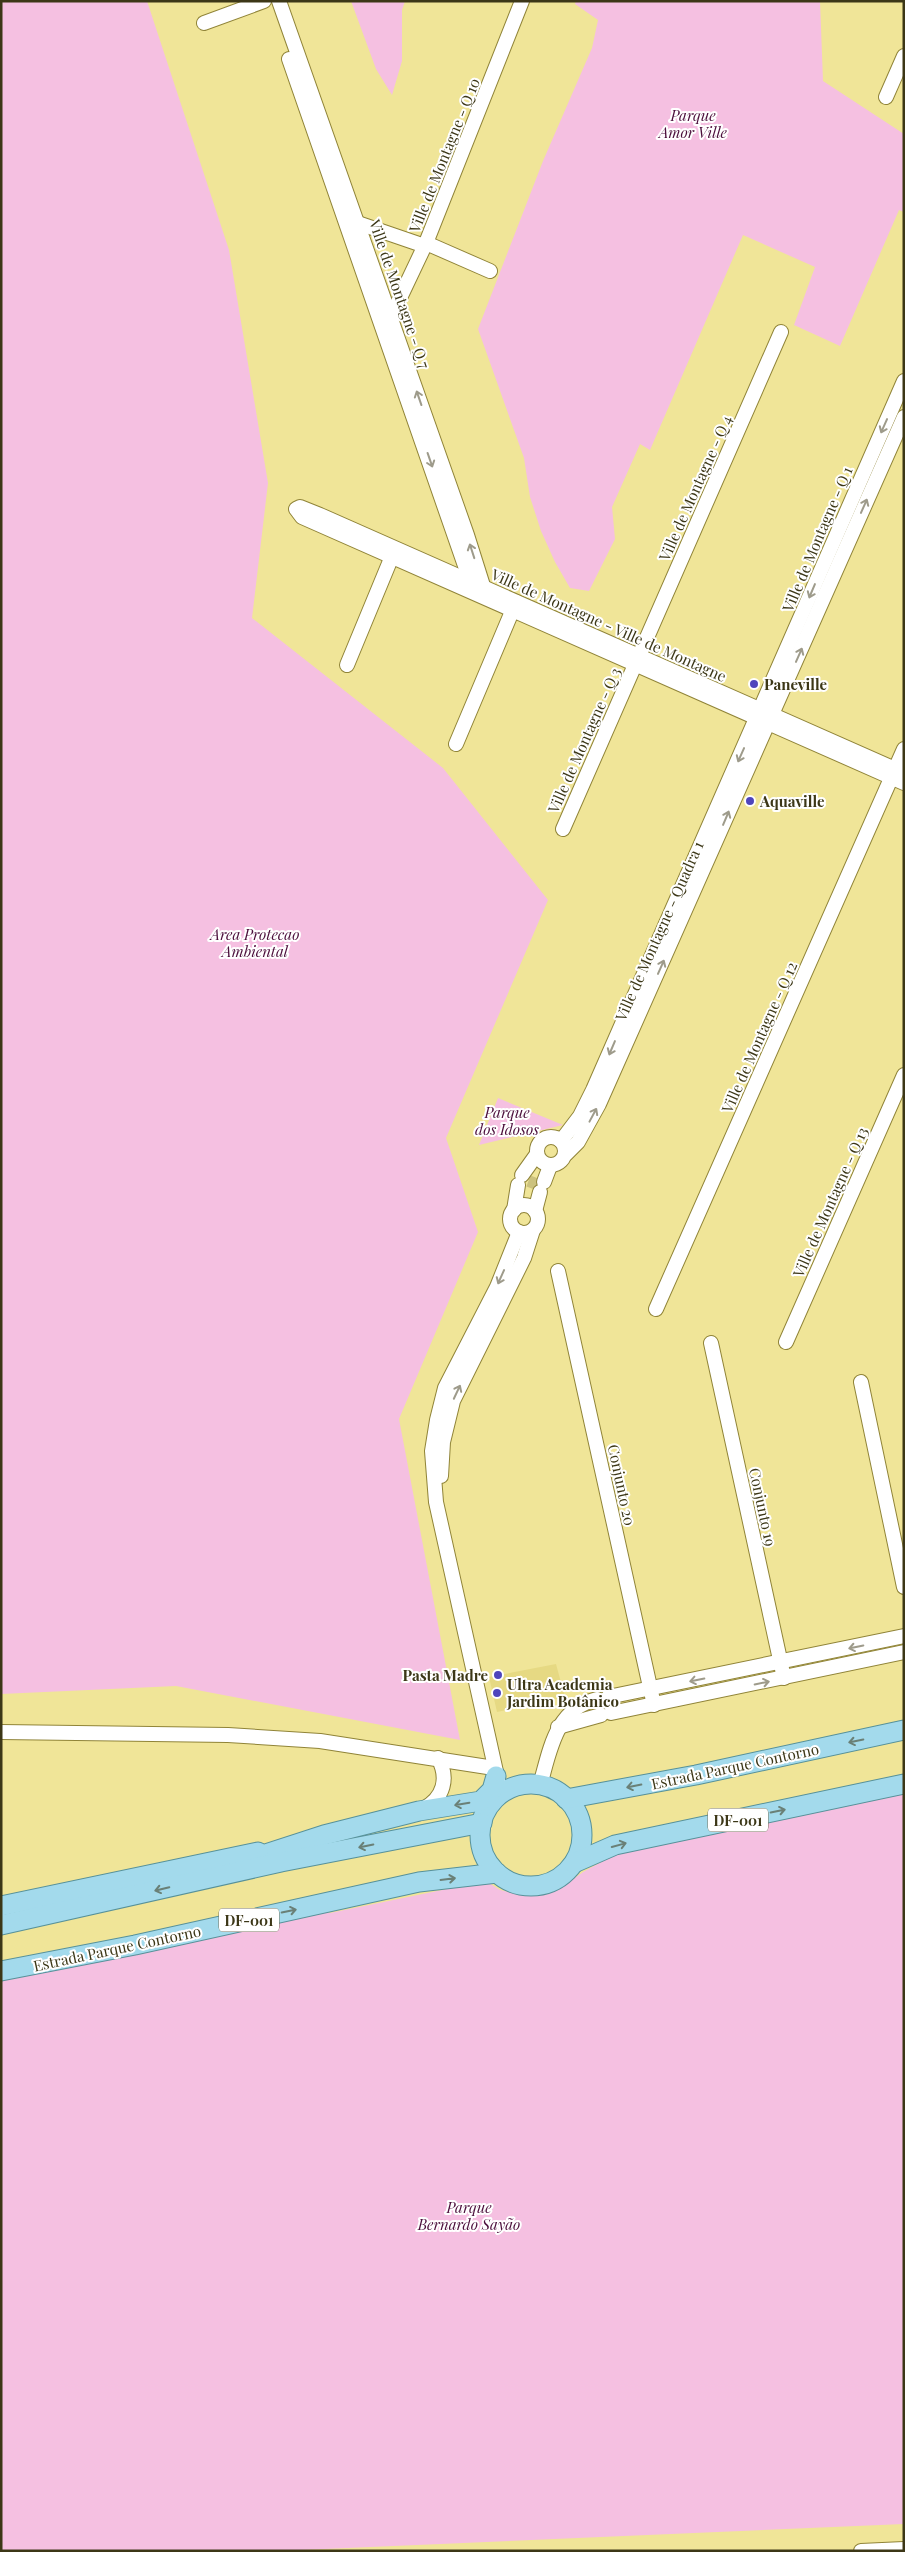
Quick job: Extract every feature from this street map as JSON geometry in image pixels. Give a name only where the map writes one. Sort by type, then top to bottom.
[{"type":"main road","name":"Estrada Parque Contorno","points":[[566,1799],[696,1775],[904,1730]]},
{"type":"main road","points":[[209,1879],[253,1857],[291,1845],[419,1811],[481,1800],[492,1790],[497,1779],[520,1786],[540,1785]]},
{"type":"main road","name":"DF-001","points":[[497,1779],[482,1823],[482,1850],[497,1873],[515,1884],[536,1886],[557,1880],[574,1863],[581,1849],[582,1831],[577,1814],[566,1799],[550,1788],[540,1785]]},
{"type":"main road","name":"DF-001","points":[[574,1863],[616,1845],[904,1784]]},
{"type":"main road","points":[[1,1925],[209,1879],[482,1823]]},
{"type":"main road","points":[[1,1906],[291,1845]]},
{"type":"main road","name":"Estrada Parque Contorno","points":[[1,1971],[135,1945],[419,1882],[497,1873]]},
{"type":"main road","points":[[1,1936],[21,1922]]},
{"type":"street","points":[[204,23],[264,1]]},
{"type":"street","name":"Ville de Montagne - Q 10","points":[[387,324],[425,245],[522,1]]},
{"type":"street","name":"Ville de Montagne - Q 7","points":[[276,6],[479,590]]},
{"type":"street","points":[[886,97],[904,56]]},
{"type":"street","points":[[351,220],[425,245],[490,271]]},
{"type":"street","name":"Ville de Montagne - Q 4","points":[[637,661],[781,332]]},
{"type":"street","name":"Ville de Montagne - Q 1","points":[[765,717],[823,566],[904,382]]},
{"type":"street","name":"Ville de Montagne - Q 1","points":[[765,717],[836,572],[904,417]]},
{"type":"street","name":"Ville de Montagne - Ville de Montagne","points":[[301,512],[898,776]]},
{"type":"street","points":[[347,665],[394,553]]},
{"type":"street","points":[[823,566],[836,572]]},
{"type":"street","points":[[456,744],[514,606]]},
{"type":"street","name":"Ville de Montagne - Q 3","points":[[563,829],[637,661]]},
{"type":"street","name":"Ville de Montagne - Quadra 1","points":[[563,1147],[632,1015],[765,717]]},
{"type":"street","name":"Ville de Montagne - Q 12","points":[[656,1309],[898,776],[904,749]]},
{"type":"street","name":"Ville de Montagne - Q 13","points":[[786,1342],[904,1075]]},
{"type":"street","points":[[526,1231],[511,1224],[510,1219],[514,1210],[520,1180],[544,1161],[560,1163],[563,1147],[551,1137],[546,1138],[539,1145],[544,1161],[532,1209]]},
{"type":"street","points":[[497,1779],[443,1526],[441,1475],[448,1414],[480,1344],[524,1258],[526,1231],[538,1219],[532,1209],[524,1206],[514,1210]]},
{"type":"street","name":"Conjunto 20","points":[[558,1271],[654,1705]]},
{"type":"street","name":"Conjunto 19","points":[[711,1342],[784,1678]]},
{"type":"street","points":[[861,1382],[904,1586]]},
{"type":"street","points":[[540,1785],[558,1727],[578,1706],[602,1698],[781,1663],[904,1636]]},
{"type":"street","points":[[558,1727],[606,1714],[904,1652]]},
{"type":"street","points":[[1,1732],[228,1734],[320,1741],[438,1758],[497,1779]]},
{"type":"street","points":[[419,1811],[435,1801],[442,1790],[445,1781],[445,1770],[438,1758]]},
{"type":"street","points":[[861,2551],[904,2549]]},
{"type":"shaded area","points":[[556,1664],[565,1697],[497,1712],[489,1677]]},
{"type":"green space","name":"Area Protecao Ambiental","points":[[1,1],[147,1],[229,250],[268,483],[252,618],[443,768],[548,900],[446,1138],[478,1232],[399,1419],[460,1740],[176,1686],[1,1694]]},
{"type":"green space","points":[[351,1],[405,1],[402,10],[402,61],[392,95],[376,69]]},
{"type":"green space","name":"Parque Amor Ville","points":[[576,1],[820,1],[823,81],[904,134],[904,212],[899,210],[840,346],[794,325],[815,267],[743,235],[650,450],[640,444],[612,507],[615,539],[589,591],[570,588],[555,562],[541,531],[530,497],[524,458],[478,329],[543,161],[592,48],[598,20],[575,4]]},
{"type":"green space","name":"Parque dos Idosos","points":[[498,1098],[563,1125],[479,1145]]},
{"type":"green space","name":"Parque Bernardo Sayão","points":[[904,1791],[904,2524],[278,2551],[1,2551],[1,1975],[311,1905],[330,1913],[486,1881],[500,1890],[528,1896],[558,1890],[583,1872],[625,1849]]},
{"type":"tunnel","points":[[533,1189],[537,1178]]},
{"type":"place","name":"Paneville","points":[[754,684]]},
{"type":"place","name":"Aquaville","points":[[750,801]]},
{"type":"place","name":"Pasta Madre","points":[[498,1675]]},
{"type":"place","name":"Ultra Academia Jardim Botânico","points":[[497,1693]]}]
